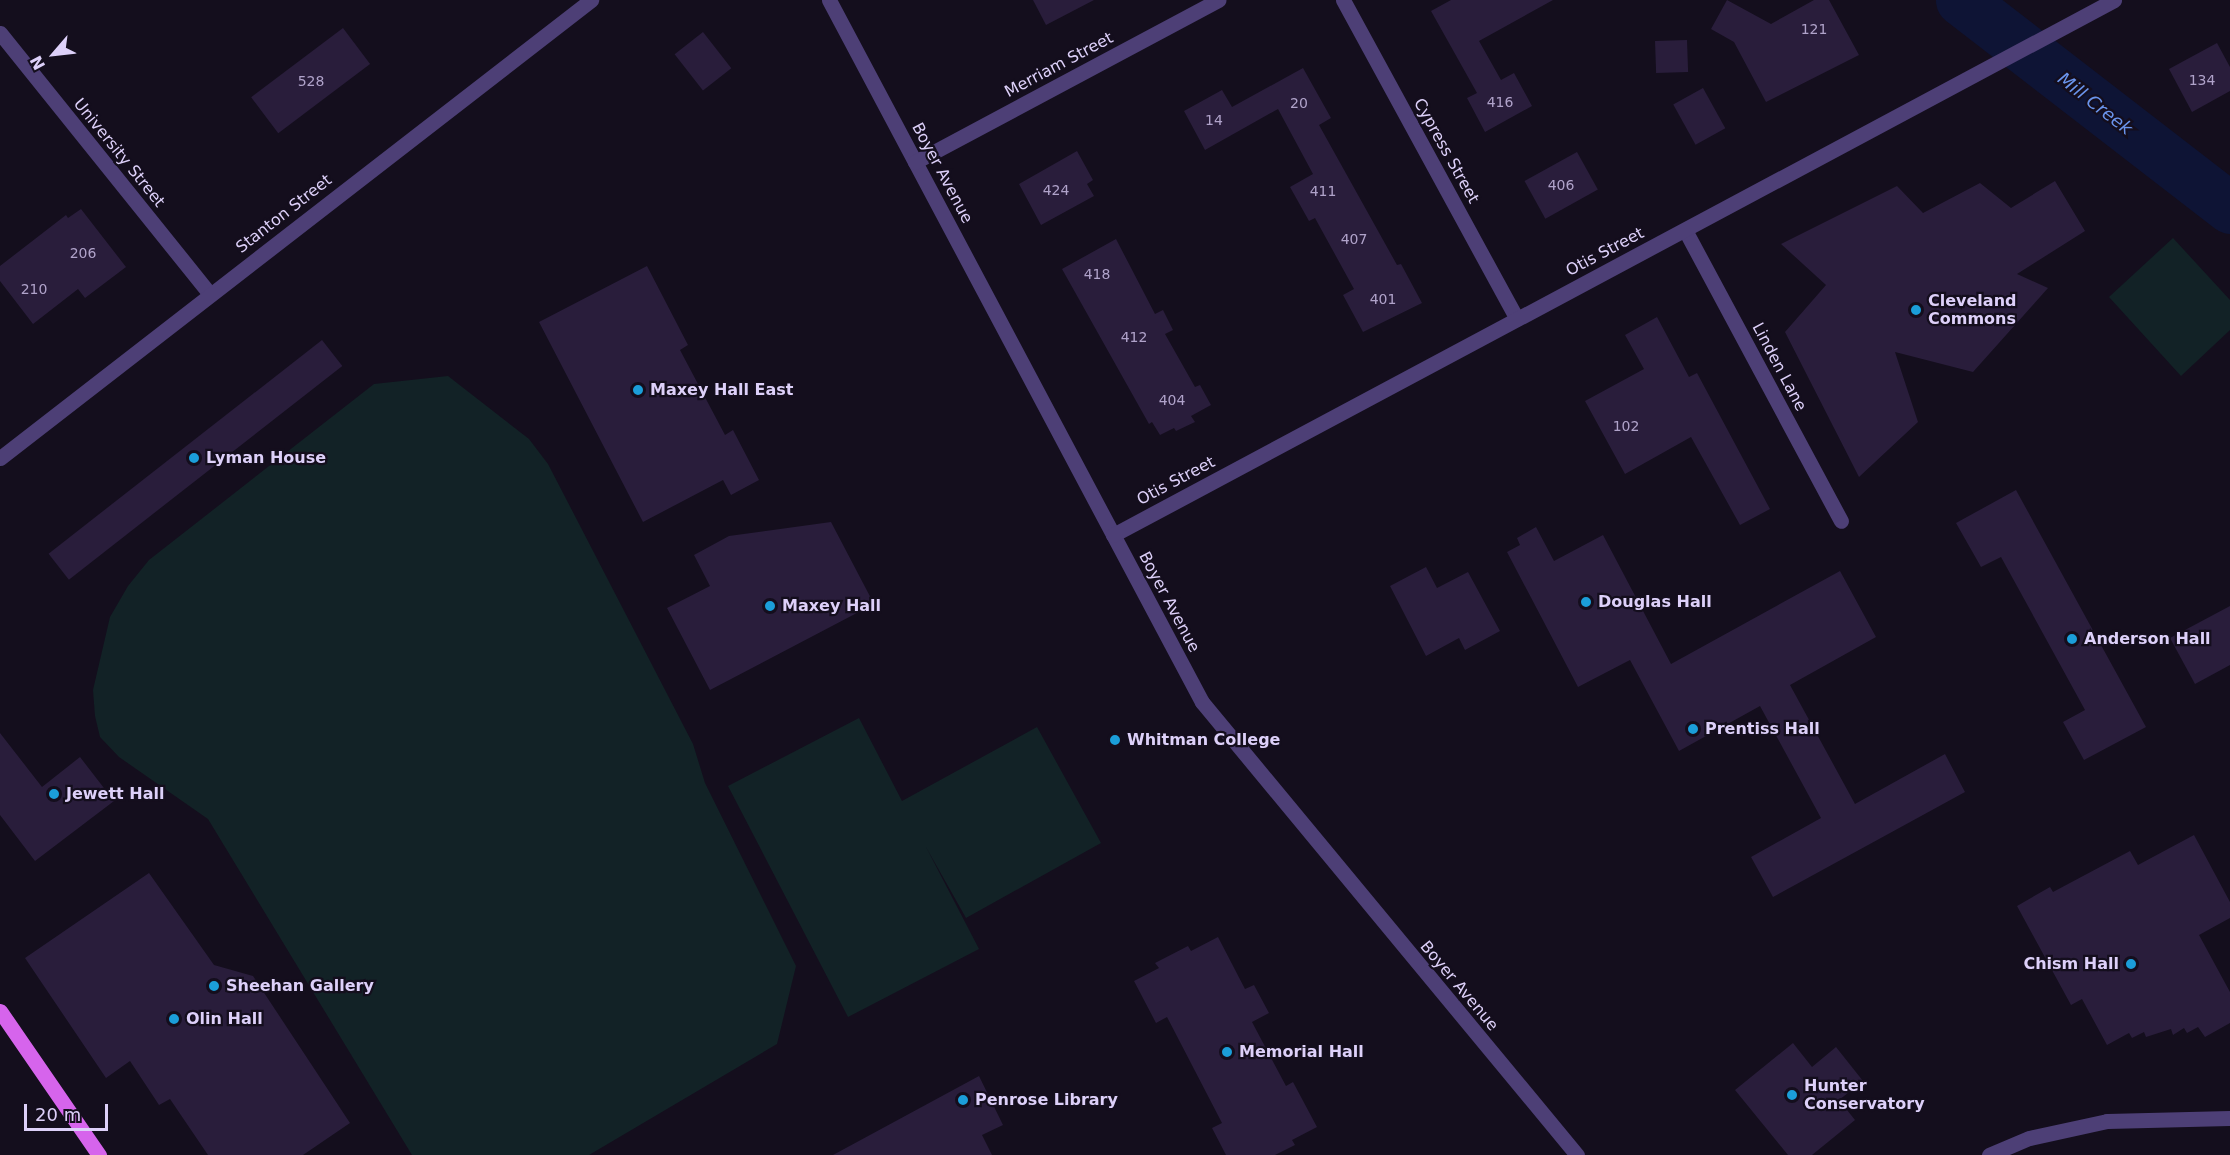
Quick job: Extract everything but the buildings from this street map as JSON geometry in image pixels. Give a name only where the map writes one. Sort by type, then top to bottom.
[{"type":"main road","points":[[0,1011],[99,1155]]},
{"type":"street","name":"Stanton Street","points":[[0,458],[591,0]]},
{"type":"street","name":"Boyer Avenue","points":[[829,0],[1113,535],[1216,723],[1577,1155]]},
{"type":"street","name":"Merriam Street","points":[[915,162],[1219,0]]},
{"type":"street","name":"Cypress Street","points":[[1343,0],[1517,319]]},
{"type":"street","name":"Otis Street","points":[[1113,535],[2114,0]]},
{"type":"street","name":"University Street","points":[[0,33],[210,294]]},
{"type":"street","name":"Linden Lane","points":[[1685,230],[1841,521]]},
{"type":"street","points":[[1989,1155],[2029,1138],[2107,1121],[2230,1118]]},
{"type":"shaded area","points":[[2173,238],[2230,300],[2230,330],[2181,376],[2109,297]]},
{"type":"shaded area","points":[[448,376],[529,439],[548,464],[693,744],[705,783],[796,966],[777,1044],[589,1155],[412,1155],[208,819],[119,757],[100,737],[95,716],[93,690],[110,617],[128,586],[149,560],[374,384]]},
{"type":"shaded area","points":[[859,718],[902,801],[1037,727],[1101,843],[966,918],[926,847],[979,949],[848,1017],[728,786]]},
{"type":"waterway","name":"Mill Creek","points":[[1961,0],[2230,208]]},
{"type":"place","name":"Cleveland Commons","points":[[1916,310]]},
{"type":"place","name":"Maxey Hall East","points":[[638,390]]},
{"type":"place","name":"Lyman House","points":[[194,458]]},
{"type":"place","name":"Douglas Hall","points":[[1586,602]]},
{"type":"place","name":"Maxey Hall","points":[[770,606]]},
{"type":"place","name":"Anderson Hall","points":[[2072,639]]},
{"type":"place","name":"Prentiss Hall","points":[[1693,729]]},
{"type":"place","name":"Whitman College","points":[[1115,740]]},
{"type":"place","name":"Jewett Hall","points":[[54,794]]},
{"type":"place","name":"Chism Hall","points":[[2131,964]]},
{"type":"place","name":"Sheehan Gallery","points":[[214,986]]},
{"type":"place","name":"Olin Hall","points":[[174,1019]]},
{"type":"place","name":"Memorial Hall","points":[[1227,1052]]},
{"type":"place","name":"Hunter Conservatory","points":[[1792,1095]]},
{"type":"place","name":"Penrose Library","points":[[963,1100]]}]
